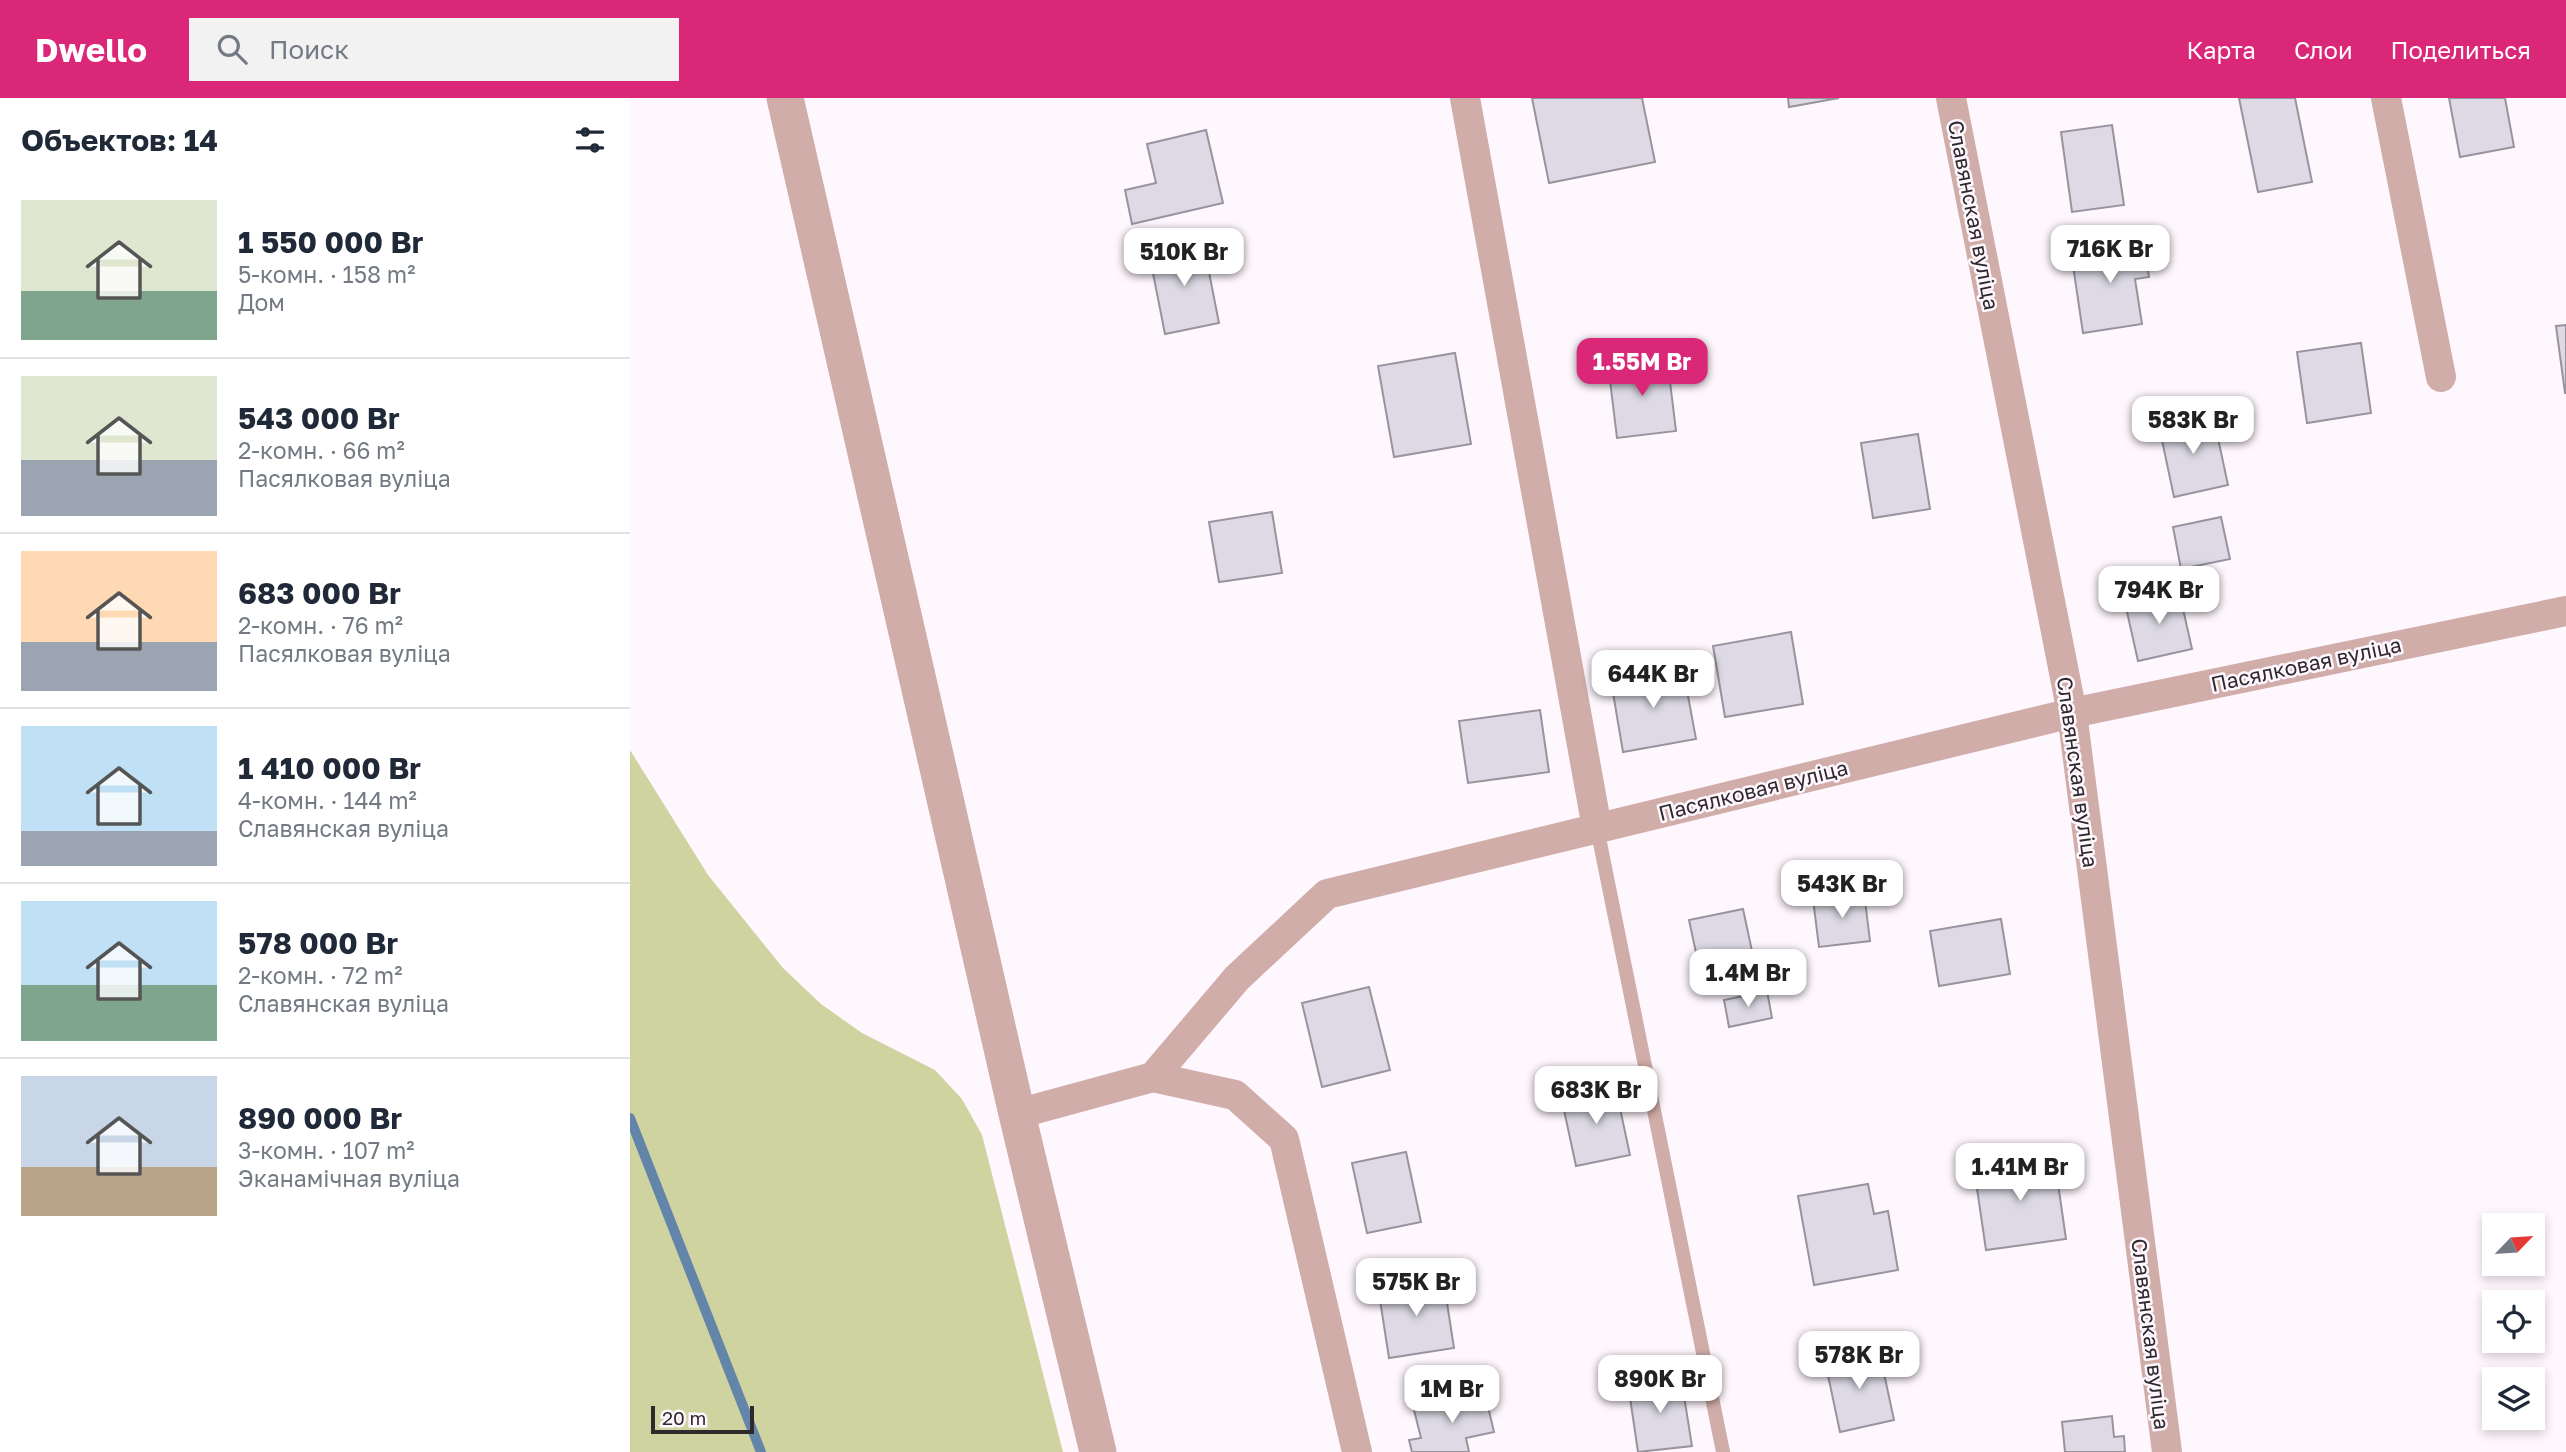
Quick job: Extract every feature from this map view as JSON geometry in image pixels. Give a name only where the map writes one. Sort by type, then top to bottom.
[{"type":"street","points":[[785,98],[1017,1114],[1098,1452]]},
{"type":"street","points":[[1465,98],[1597,828]]},
{"type":"street","name":"Славянская вуліца","points":[[1951,98],[2072,713],[2166,1452]]},
{"type":"street","points":[[2386,98],[2441,377]]},
{"type":"street","name":"Пасялковая вуліца","points":[[1153,1077],[1237,978],[1327,894],[2072,713],[2566,611]]},
{"type":"street","points":[[1017,1114],[1153,1077],[1235,1095],[1284,1139],[1357,1452]]},
{"type":"lane","points":[[1597,828],[1723,1452]]},
{"type":"green space","points":[[630,750],[708,875],[783,968],[821,1004],[862,1033],[935,1070],[962,1099],[982,1135],[1063,1452],[630,1452]]},
{"type":"building","points":[[1532,98],[1642,98],[1655,162],[1549,183]]},
{"type":"building","points":[[1788,98],[1839,98],[1789,107]]},
{"type":"building","points":[[2239,98],[2295,98],[2312,182],[2258,192]]},
{"type":"building","points":[[2449,98],[2505,98],[2514,147],[2460,157]]},
{"type":"building","points":[[2112,125],[2124,205],[2072,212],[2061,132]]},
{"type":"building","points":[[1206,130],[1223,203],[1132,224],[1125,190],[1156,183],[1147,144]]},
{"type":"building","points":[[2144,241],[2149,277],[2135,279],[2142,324],[2083,333],[2071,252]]},
{"type":"building","points":[[1203,242],[1219,323],[1165,334],[1149,253]]},
{"type":"building","points":[[2566,325],[2566,393],[2565,393],[2556,326]]},
{"type":"building","points":[[2361,343],[2371,413],[2307,423],[2297,352]]},
{"type":"building","points":[[1455,353],[1471,444],[1394,457],[1378,366]]},
{"type":"building","points":[[1667,357],[1676,431],[1617,438],[1608,364]]},
{"type":"building","points":[[2213,415],[2228,485],[2174,497],[2159,426]]},
{"type":"building","points":[[1918,434],[1930,509],[1873,518],[1861,443]]},
{"type":"building","points":[[1272,512],[1282,573],[1219,582],[1209,522]]},
{"type":"building","points":[[2221,517],[2230,559],[2181,569],[2173,527]]},
{"type":"building","points":[[2179,591],[2192,649],[2138,661],[2125,603]]},
{"type":"building","points":[[1791,632],[1803,704],[1725,717],[1713,646]]},
{"type":"building","points":[[1683,669],[1696,739],[1623,752],[1611,681]]},
{"type":"building","points":[[1540,710],[1549,772],[1468,783],[1459,721]]},
{"type":"building","points":[[1864,892],[1870,941],[1819,947],[1813,899]]},
{"type":"building","points":[[1743,909],[1758,979],[1704,990],[1689,920]]},
{"type":"building","points":[[2001,919],[2010,974],[1939,986],[1930,931]]},
{"type":"building","points":[[1369,987],[1390,1070],[1322,1087],[1302,1003]]},
{"type":"building","points":[[1767,991],[1772,1018],[1729,1027],[1724,1000]]},
{"type":"building","points":[[1615,1085],[1630,1155],[1576,1166],[1561,1096]]},
{"type":"building","points":[[1406,1152],[1421,1222],[1367,1233],[1352,1163]]},
{"type":"building","points":[[2054,1156],[2066,1239],[1986,1250],[1974,1168]]},
{"type":"building","points":[[1868,1184],[1874,1214],[1888,1211],[1898,1270],[1814,1285],[1798,1196]]},
{"type":"building","points":[[1443,1277],[1454,1348],[1389,1358],[1378,1287]]},
{"type":"building","points":[[1879,1350],[1894,1420],[1840,1432],[1825,1361]]},
{"type":"building","points":[[1681,1377],[1692,1446],[1638,1452],[1628,1384]]},
{"type":"building","points":[[1485,1394],[1494,1432],[1466,1438],[1469,1452],[1412,1452],[1409,1440],[1421,1438],[1414,1410]]},
{"type":"building","points":[[2112,1416],[2114,1437],[2124,1436],[2125,1452],[2065,1452],[2062,1422]]},
{"type":"waterway","points":[[630,1118],[761,1452]]}]
